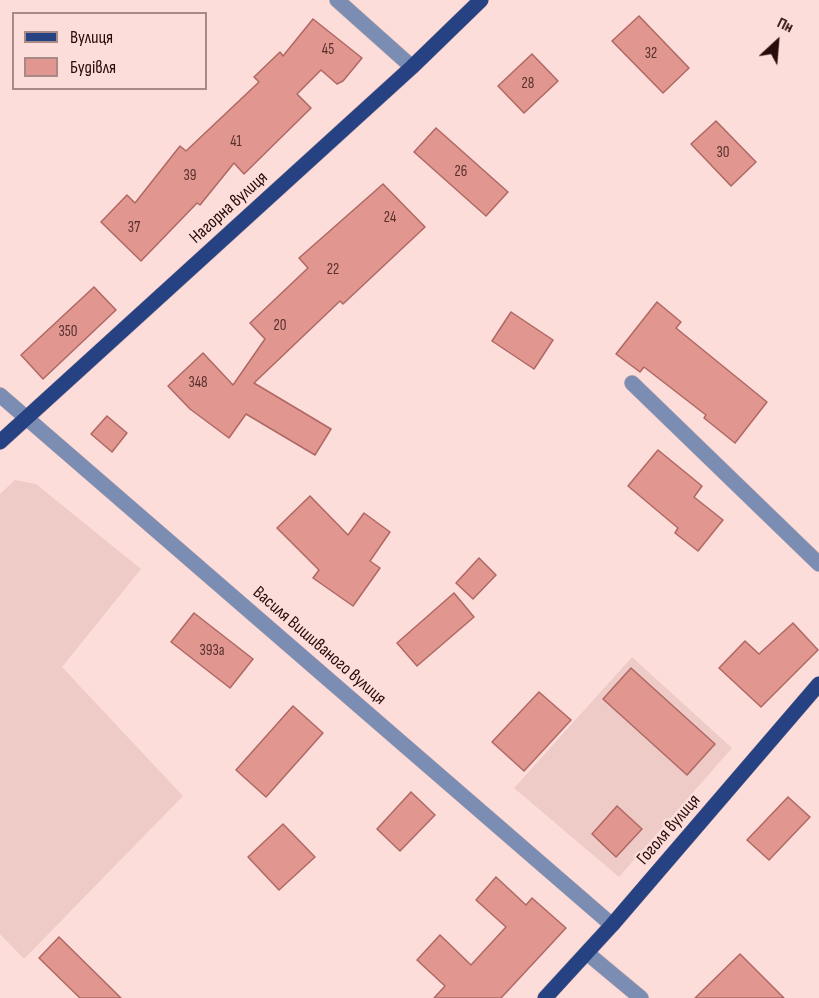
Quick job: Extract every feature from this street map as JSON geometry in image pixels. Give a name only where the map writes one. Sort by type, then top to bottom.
[{"type":"main road","name":"Нагорна вулиця","points":[[0,442],[412,67],[481,0]]},
{"type":"main road","name":"Гоголя вулиця","points":[[545,998],[612,925],[819,684]]},
{"type":"street","points":[[337,0],[412,67]]},
{"type":"street","points":[[632,382],[819,564]]},
{"type":"street","name":"Василя Вишиваного вулиця","points":[[0,395],[612,925]]},
{"type":"street","points":[[587,953],[641,998]]},
{"type":"shaded area","points":[[15,480],[36,484],[141,569],[62,667],[183,796],[24,959],[0,934],[0,494]]},
{"type":"shaded area","points":[[632,657],[732,748],[619,877],[514,788]]},
{"type":"building","points":[[639,16],[689,68],[663,93],[612,41]]},
{"type":"building","points":[[313,19],[362,58],[343,81],[337,84],[321,70],[297,94],[311,108],[244,174],[234,163],[200,205],[197,203],[141,261],[101,222],[127,195],[135,203],[180,146],[186,151],[259,82],[254,77],[280,52],[283,56]]},
{"type":"building","points":[[532,54],[558,81],[524,113],[498,86]]},
{"type":"building","points":[[716,121],[756,162],[731,186],[691,144]]},
{"type":"building","points":[[436,128],[508,192],[486,216],[414,152]]},
{"type":"building","points":[[383,184],[425,227],[343,304],[340,301],[254,383],[331,429],[315,455],[246,414],[229,438],[190,409],[168,386],[203,353],[233,385],[265,339],[250,323],[308,268],[299,258]]},
{"type":"building","points":[[94,287],[116,310],[43,379],[21,355]]},
{"type":"building","points":[[657,302],[681,322],[676,328],[767,402],[735,443],[704,418],[706,415],[644,367],[640,372],[616,354]]},
{"type":"building","points":[[511,312],[553,340],[534,369],[492,341]]},
{"type":"building","points":[[107,416],[127,433],[112,452],[91,434]]},
{"type":"building","points":[[658,450],[702,486],[694,497],[723,520],[698,551],[675,533],[678,528],[628,486]]},
{"type":"building","points":[[310,496],[348,535],[364,513],[390,532],[370,561],[380,568],[353,606],[313,578],[319,570],[277,528]]},
{"type":"building","points":[[479,558],[496,575],[473,599],[456,583]]},
{"type":"building","points":[[454,593],[474,617],[417,666],[397,643]]},
{"type":"building","points":[[194,613],[253,659],[230,688],[171,642]]},
{"type":"building","points":[[793,623],[818,650],[761,707],[719,668],[745,641],[759,654]]},
{"type":"building","points":[[631,668],[715,744],[687,775],[603,699]]},
{"type":"building","points":[[539,692],[571,720],[524,771],[492,742]]},
{"type":"building","points":[[293,706],[323,733],[266,797],[236,770]]},
{"type":"building","points":[[411,792],[435,815],[400,851],[377,829]]},
{"type":"building","points":[[788,797],[810,817],[769,860],[747,840]]},
{"type":"building","points":[[617,806],[642,829],[616,857],[592,834]]},
{"type":"building","points":[[283,824],[315,857],[279,890],[248,857]]},
{"type":"building","points":[[496,877],[526,905],[532,898],[566,928],[501,998],[434,998],[445,986],[417,960],[440,935],[471,965],[506,927],[476,900]]},
{"type":"building","points":[[59,937],[121,998],[80,998],[39,958]]},
{"type":"building","points":[[740,954],[784,998],[695,998]]}]
